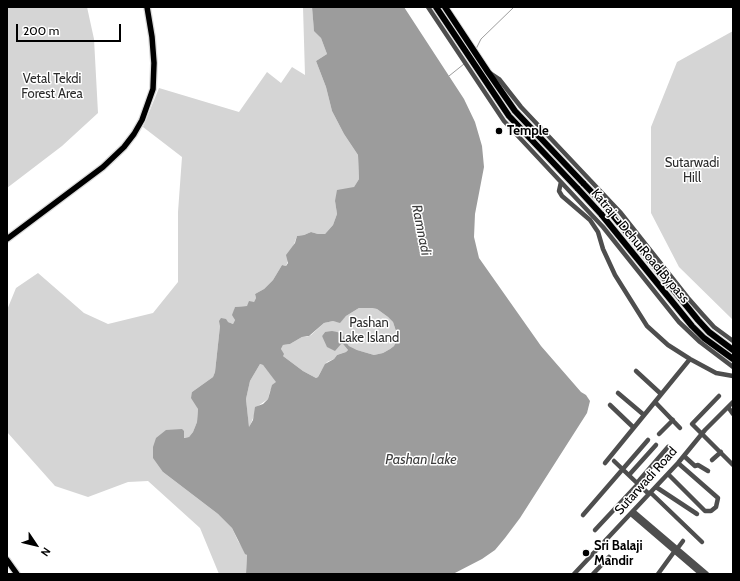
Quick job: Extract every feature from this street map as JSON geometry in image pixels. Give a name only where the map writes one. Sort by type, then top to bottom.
[{"type":"highway","name":"Katraj - Dehu Road Bypass","points":[[436,7],[461,50],[488,91],[509,116],[601,214],[685,318],[704,338],[733,359]]},
{"type":"highway","name":"Katraj - Dehu Road Bypass","points":[[445,7],[515,111],[607,208],[682,302],[710,332],[733,350]]},
{"type":"highway","points":[[679,322],[685,318]]},
{"type":"highway","points":[[710,332],[714,327]]},
{"type":"main road","points":[[7,239],[103,167],[124,147],[134,134],[142,120],[153,89],[154,63],[152,37],[147,7]]},
{"type":"main road","points":[[7,560],[17,574]]},
{"type":"street","points":[[428,7],[461,50]]},
{"type":"street","points":[[488,72],[499,79],[531,117],[604,194],[625,218],[688,298],[714,327],[733,341]]},
{"type":"street","points":[[488,91],[504,121],[587,209],[679,322],[700,342],[733,367]]},
{"type":"street","points":[[561,182],[559,191],[562,196],[590,220],[598,232],[615,275],[647,326],[668,345],[690,359],[716,373],[733,376]]},
{"type":"street","points":[[587,209],[604,194]]},
{"type":"street","points":[[601,241],[604,234],[607,232]]},
{"type":"street","points":[[605,463],[690,359]]},
{"type":"street","points":[[636,371],[661,394]]},
{"type":"street","points":[[618,393],[644,415]]},
{"type":"street","points":[[720,396],[692,424],[733,465]]},
{"type":"street","points":[[655,402],[680,428]]},
{"type":"street","name":"Sutarwadi Road","points":[[575,574],[733,402]]},
{"type":"street","points":[[610,405],[633,427]]},
{"type":"street","points":[[728,407],[733,414]]},
{"type":"street","points":[[659,434],[673,420]]},
{"type":"street","points":[[583,515],[648,440]]},
{"type":"street","points":[[629,475],[656,445]]},
{"type":"street","points":[[595,530],[638,484],[668,447]]},
{"type":"street","points":[[712,460],[721,452]]},
{"type":"street","points":[[684,456],[695,466],[698,465],[708,471]]},
{"type":"street","points":[[614,461],[702,542]]},
{"type":"street","points":[[668,474],[705,512],[711,511],[716,507],[718,498],[678,463]]},
{"type":"street","points":[[656,487],[697,514]]},
{"type":"street","points":[[632,513],[677,551],[701,574]]},
{"type":"street","points":[[660,573],[683,541]]},
{"type":"street","points":[[677,551],[708,574]]},
{"type":"street","points":[[593,574],[609,557]]},
{"type":"green space","name":"Vetal Tekdi Forest Area","points":[[7,7],[87,7],[94,39],[98,113],[62,146],[7,188]]},
{"type":"green space","points":[[303,7],[312,7],[314,30],[321,38],[327,54],[316,61],[326,87],[332,111],[344,134],[358,155],[359,179],[354,187],[335,201],[337,214],[333,225],[325,234],[311,232],[297,236],[286,266],[282,265],[273,280],[264,289],[255,294],[256,298],[254,302],[247,306],[235,307],[233,315],[235,320],[233,324],[228,322],[220,326],[215,372],[213,377],[192,392],[198,409],[197,422],[189,437],[183,438],[163,472],[218,514],[232,528],[247,555],[246,574],[219,574],[200,528],[148,481],[128,482],[88,497],[55,486],[7,432],[7,310],[16,288],[38,273],[84,313],[108,324],[153,313],[178,282],[178,212],[182,157],[143,127],[159,88],[239,112],[267,72],[281,83],[292,67],[305,75]]},
{"type":"green space","name":"Sutarwadi Hill","points":[[733,31],[733,320],[679,267],[651,213],[651,127],[677,62]]},
{"type":"green space","name":"Pashan Lake Island","points":[[359,308],[377,309],[393,322],[398,337],[394,346],[383,353],[374,355],[349,346],[340,332],[325,332],[322,336],[326,342],[337,347],[341,343],[348,350],[327,362],[316,378],[303,371],[283,356],[281,349],[283,345],[290,344],[302,337],[311,335],[324,323],[333,321],[340,322],[346,316]]},
{"type":"green space","points":[[260,364],[263,365],[277,382],[270,391],[268,399],[258,406],[249,428],[246,399],[250,381]]},
{"type":"water","name":"Pashan Lake","points":[[312,7],[404,7],[464,99],[475,122],[482,146],[484,167],[475,214],[474,237],[479,258],[541,346],[590,401],[587,413],[520,518],[505,538],[495,550],[482,559],[453,574],[246,574],[247,555],[245,554],[232,528],[218,514],[163,472],[153,458],[153,447],[156,438],[166,430],[182,429],[184,431],[184,438],[189,437],[193,432],[197,422],[198,409],[191,398],[192,392],[213,377],[215,372],[220,326],[219,321],[221,318],[226,319],[228,322],[233,324],[235,320],[232,315],[235,307],[247,306],[249,301],[254,302],[256,298],[255,294],[264,289],[273,280],[282,265],[286,266],[288,263],[286,255],[295,243],[297,236],[311,232],[325,234],[333,225],[337,214],[335,201],[337,190],[354,187],[359,179],[358,155],[344,134],[332,111],[326,87],[316,61],[327,54],[321,38],[314,31]],"holes":[[[359,308],[377,309],[393,322],[398,337],[394,346],[383,353],[374,355],[349,346],[342,333],[332,331],[325,332],[322,336],[327,347],[335,351],[341,344],[343,344],[348,350],[337,355],[334,359],[325,364],[316,378],[303,371],[283,356],[284,354],[281,349],[283,345],[290,344],[302,337],[309,336],[324,323],[333,321],[340,323],[346,316]],[[260,364],[263,365],[276,382],[272,385],[268,399],[263,404],[255,407],[253,420],[249,427],[246,399],[250,381]]]},
{"type":"waterway","points":[[476,49],[481,39],[514,7]]},
{"type":"waterway","points":[[449,76],[464,64]]},
{"type":"place","name":"Temple","points":[[499,131]]},
{"type":"place","name":"Sri Balaji Mandir","points":[[586,553]]},
{"type":"water label","name":"Ramnadi","points":[[421,230]]}]
